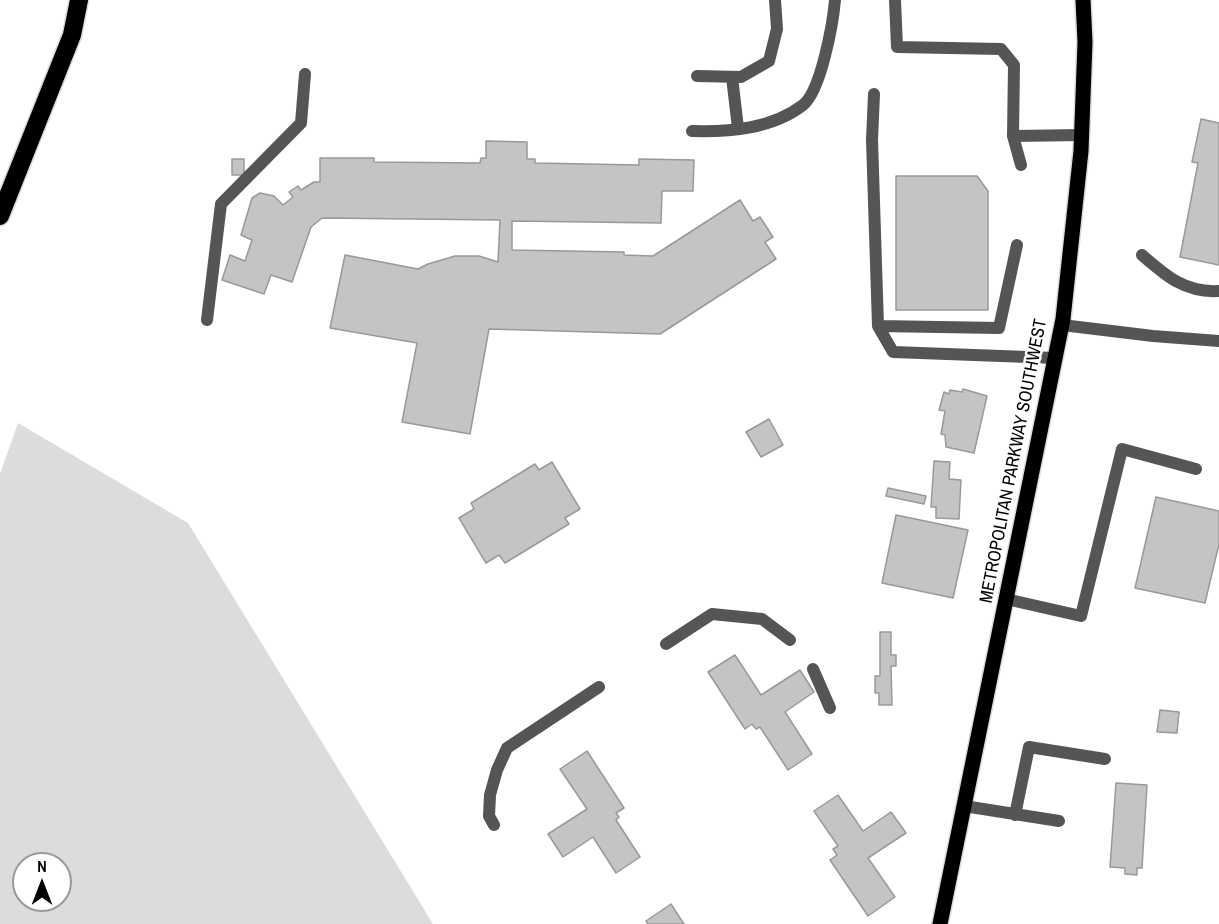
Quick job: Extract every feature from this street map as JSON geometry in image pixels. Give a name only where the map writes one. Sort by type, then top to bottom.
[{"type":"highway","points":[[0,216],[72,35],[79,0]]},
{"type":"main road","name":"METROPOLITAN PARKWAY SOUTHWEST","points":[[940,924],[1062,325],[1082,135],[1085,42],[1083,0]]},
{"type":"lane","points":[[696,76],[741,77],[768,61],[777,28],[775,0]]},
{"type":"lane","points":[[692,131],[713,131],[769,124],[805,104],[817,80],[833,23],[835,0]]},
{"type":"lane","points":[[896,0],[897,47],[1001,49],[1014,65],[1013,136],[1021,165]]},
{"type":"lane","points":[[207,320],[221,204],[301,123],[304,74]]},
{"type":"lane","points":[[732,77],[738,128]]},
{"type":"lane","points":[[874,94],[872,140],[878,326],[893,352],[1055,358]]},
{"type":"lane","points":[[1013,136],[1082,135]]},
{"type":"lane","points":[[878,326],[999,328],[1017,245]]},
{"type":"lane","points":[[1142,255],[1168,278],[1203,292],[1219,291]]},
{"type":"lane","points":[[1062,325],[1219,341]]},
{"type":"lane","points":[[1006,599],[1081,616],[1122,449],[1197,469]]},
{"type":"lane","points":[[666,644],[712,615],[762,619],[790,640]]},
{"type":"lane","points":[[813,669],[830,708]]},
{"type":"lane","points":[[494,825],[489,816],[490,795],[497,770],[507,748],[600,687]]},
{"type":"lane","points":[[1015,814],[1029,747],[1105,759]]},
{"type":"lane","points":[[964,806],[1059,821]]},
{"type":"shaded area","points":[[18,423],[188,523],[433,924],[0,924],[0,474]]},
{"type":"building","points":[[1201,119],[1219,123],[1219,265],[1180,257],[1198,163],[1192,162]]},
{"type":"building","points":[[486,141],[527,142],[527,159],[535,159],[535,163],[639,165],[639,159],[694,160],[693,191],[662,191],[661,223],[512,221],[512,250],[624,252],[624,255],[653,256],[740,200],[753,221],[760,217],[773,237],[765,242],[776,259],[660,334],[489,329],[470,434],[402,422],[417,343],[330,328],[345,255],[418,269],[455,256],[479,256],[498,262],[500,220],[322,218],[311,227],[292,282],[271,275],[264,294],[222,280],[230,255],[245,261],[252,240],[241,235],[252,198],[260,193],[274,196],[283,205],[293,197],[289,192],[298,186],[301,190],[314,182],[320,182],[320,158],[374,158],[374,162],[480,163],[481,158],[486,158]]},
{"type":"building","points":[[232,159],[244,159],[244,175],[232,175]]},
{"type":"building","points":[[896,176],[977,176],[988,191],[988,310],[896,310]]},
{"type":"building","points":[[963,389],[987,396],[974,453],[946,447],[945,435],[941,434],[945,411],[939,410],[944,392],[949,394],[950,390],[962,392]]},
{"type":"building","points":[[769,419],[783,445],[761,457],[746,432]]},
{"type":"building","points":[[934,461],[950,462],[949,479],[961,480],[959,519],[936,518],[936,507],[931,507]]},
{"type":"building","points":[[552,462],[580,509],[565,518],[569,524],[505,563],[499,555],[486,563],[459,518],[474,509],[471,503],[535,464],[539,470]]},
{"type":"building","points":[[888,488],[926,496],[924,504],[886,496]]},
{"type":"building","points":[[1156,497],[1219,511],[1219,544],[1205,603],[1135,588]]},
{"type":"building","points":[[896,515],[968,530],[953,598],[882,583]]},
{"type":"building","points":[[880,632],[891,632],[891,655],[896,655],[896,666],[891,666],[892,705],[879,705],[879,693],[875,693],[875,676],[880,676]]},
{"type":"building","points":[[735,655],[761,695],[800,670],[814,692],[785,712],[812,754],[788,770],[760,727],[756,729],[752,724],[745,729],[708,672]]},
{"type":"building","points":[[1160,710],[1179,712],[1177,733],[1157,732]]},
{"type":"building","points":[[587,751],[624,808],[616,813],[619,817],[616,820],[640,857],[616,873],[593,837],[563,857],[548,834],[587,809],[560,769]]},
{"type":"building","points":[[1116,783],[1147,785],[1142,868],[1137,868],[1137,875],[1125,874],[1125,868],[1110,867]]},
{"type":"building","points":[[838,795],[863,831],[891,812],[906,833],[868,858],[895,897],[868,916],[830,860],[837,855],[833,849],[838,846],[814,811]]},
{"type":"building","points":[[671,904],[684,924],[648,924],[646,921]]}]
